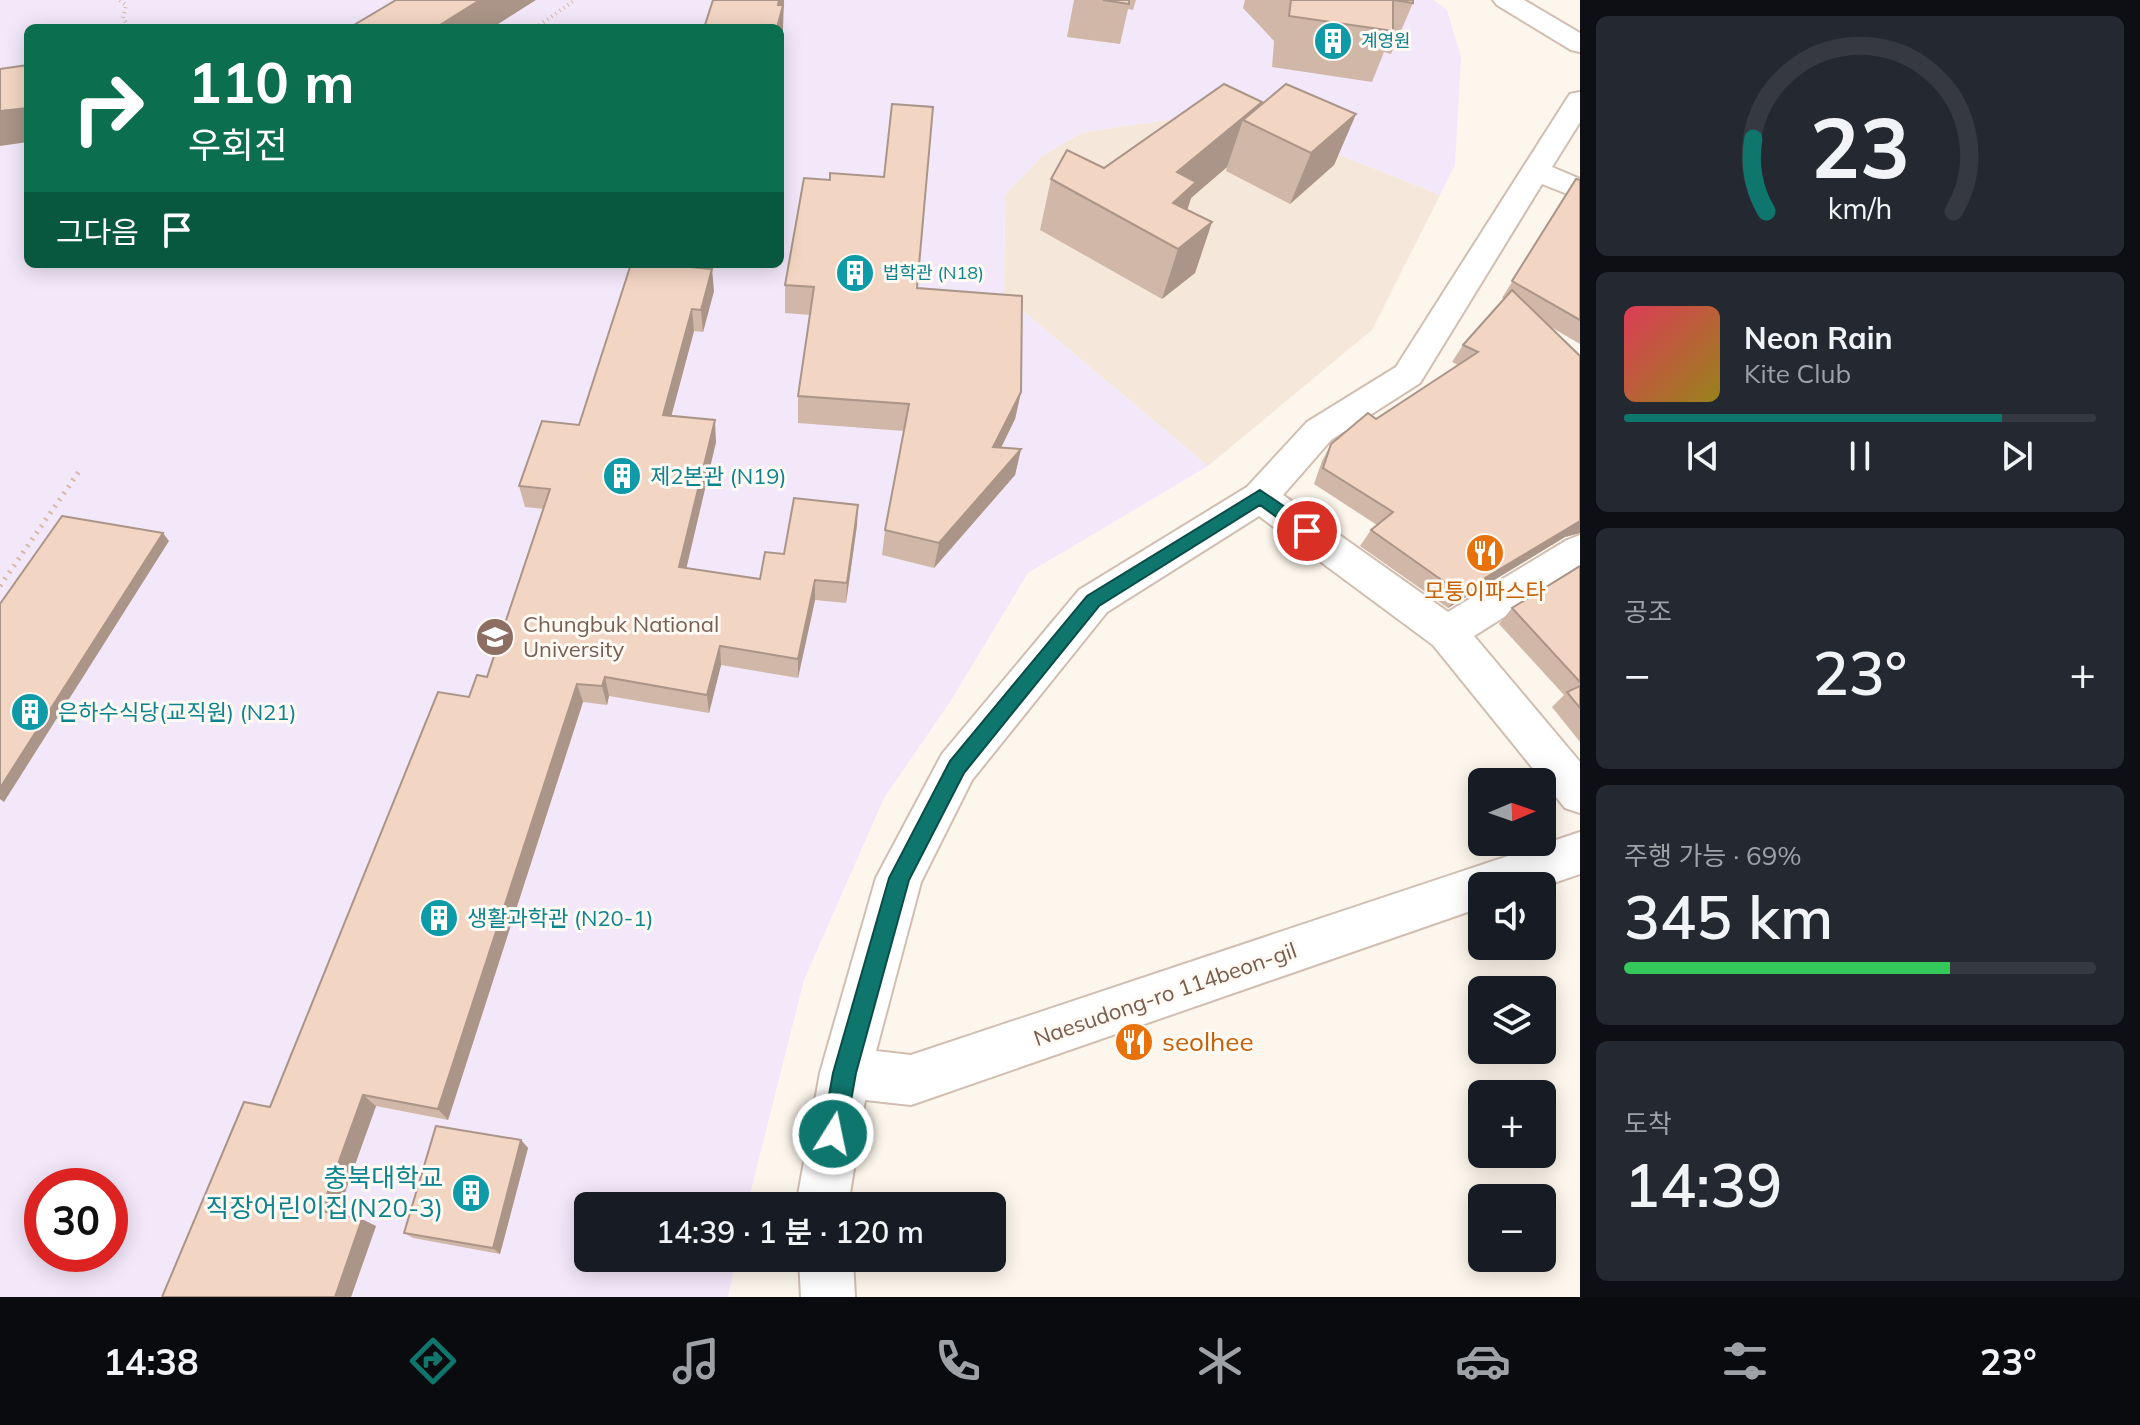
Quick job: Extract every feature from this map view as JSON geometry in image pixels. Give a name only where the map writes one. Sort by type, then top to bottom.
[{"type":"street","points":[[1506,0],[1580,44]]},
{"type":"street","points":[[824,1192],[845,1073],[899,878],[957,767],[1093,601],[1260,497],[1319,431],[1408,375],[1580,100]]},
{"type":"street","points":[[1536,171],[1580,190]]},
{"type":"street","points":[[1260,497],[1447,633],[1580,794]]},
{"type":"street","points":[[1447,633],[1580,550]]},
{"type":"street","name":"Naesudong-ro 114beon-gil","points":[[1524,872],[1580,853]]},
{"type":"street","name":"Naesudong-ro 114beon-gil","points":[[845,1073],[911,1080],[1468,891]]},
{"type":"street","points":[[827,1272],[828,1297]]},
{"type":"path","points":[[120,0],[126,5],[123,18],[127,24]]},
{"type":"path","points":[[541,24],[575,0]]},
{"type":"path","points":[[12,587],[0,585],[80,470]]},
{"type":"shaded area","points":[[0,0],[456,0],[417,24],[24,24],[24,100],[0,103]]},
{"type":"shaded area","name":"Chungbuk National University","points":[[536,0],[1434,0],[1447,10],[1461,57],[1455,165],[1440,195],[1245,117],[1217,113],[1083,132],[1042,156],[1005,195],[1004,295],[1208,466],[1028,573],[950,702],[884,798],[804,980],[751,1192],[574,1192],[574,1272],[733,1272],[728,1297],[0,1297],[0,146],[24,143],[24,268],[784,268],[784,24],[498,24]]},
{"type":"shaded area","points":[[1217,113],[1245,117],[1440,195],[1372,330],[1208,466],[1004,295],[1005,195],[1042,156],[1083,132]]},
{"type":"building","points":[[396,0],[480,0],[441,24],[356,24]]},
{"type":"building","points":[[713,0],[779,0],[778,5],[783,5],[778,24],[705,24]]},
{"type":"building","points":[[1103,0],[1129,0],[1129,4]]},
{"type":"building","points":[[1291,0],[1393,0],[1393,31],[1289,16]]},
{"type":"building","points":[[24,66],[24,108],[0,111],[0,69]]},
{"type":"building","points":[[1224,84],[1262,102],[1177,172],[1196,182],[1173,203],[1212,222],[1178,249],[1051,179],[1067,150],[1104,168]]},
{"type":"building","points":[[1286,84],[1356,114],[1311,153],[1243,120]]},
{"type":"building","name":"법학관 (N18)","points":[[892,104],[933,107],[917,288],[1022,296],[1021,392],[993,447],[1021,449],[939,543],[885,530],[909,404],[798,396],[814,287],[785,285],[804,178],[830,180],[830,173],[884,177]]},
{"type":"building","points":[[1576,179],[1580,180],[1580,320],[1512,281]]},
{"type":"building","points":[[630,268],[712,269],[701,310],[692,309],[663,415],[715,420],[679,567],[760,579],[765,552],[784,554],[794,498],[858,505],[847,583],[815,580],[798,659],[720,646],[707,695],[605,677],[602,686],[577,684],[438,1109],[363,1095],[321,1211],[362,1219],[335,1297],[162,1297],[244,1102],[270,1107],[438,692],[469,697],[477,675],[487,677],[550,489],[519,486],[542,421],[579,425]]},
{"type":"building","points":[[1512,290],[1580,356],[1580,521],[1460,593],[1371,530],[1393,512],[1323,468],[1331,444],[1368,413],[1376,419],[1478,352],[1463,345]]},
{"type":"building","name":"은하수식당(교직원) (N21)","points":[[62,516],[163,533],[0,788],[0,604]]},
{"type":"building","points":[[1580,566],[1580,682],[1512,608]]},
{"type":"building","points":[[1580,686],[1580,708],[1567,692]]},
{"type":"building","name":"충북대학교 직장어린이집(N20-3)","points":[[436,1126],[521,1140],[493,1248],[404,1233]]},
{"type":"place","name":"계영원","points":[[1333,41]]},
{"type":"place","name":"법학관 (N18)","points":[[855,273]]},
{"type":"place","name":"제2본관 (N19)","points":[[622,476]]},
{"type":"place","name":"모퉁이파스타","points":[[1485,553]]},
{"type":"place","name":"Chungbuk National University","points":[[495,637]]},
{"type":"place","name":"은하수식당(교직원) (N21)","points":[[30,712]]},
{"type":"place","name":"생활과학관 (N20-1)","points":[[439,918]]},
{"type":"place","name":"seolhee","points":[[1134,1042]]},
{"type":"place","name":"충북대학교 직장어린이집(N20-3)","points":[[471,1193]]},
{"type":"route","points":[[833,1134],[845,1073],[899,878],[957,767],[1093,601],[1260,497],[1307,531]]}]
